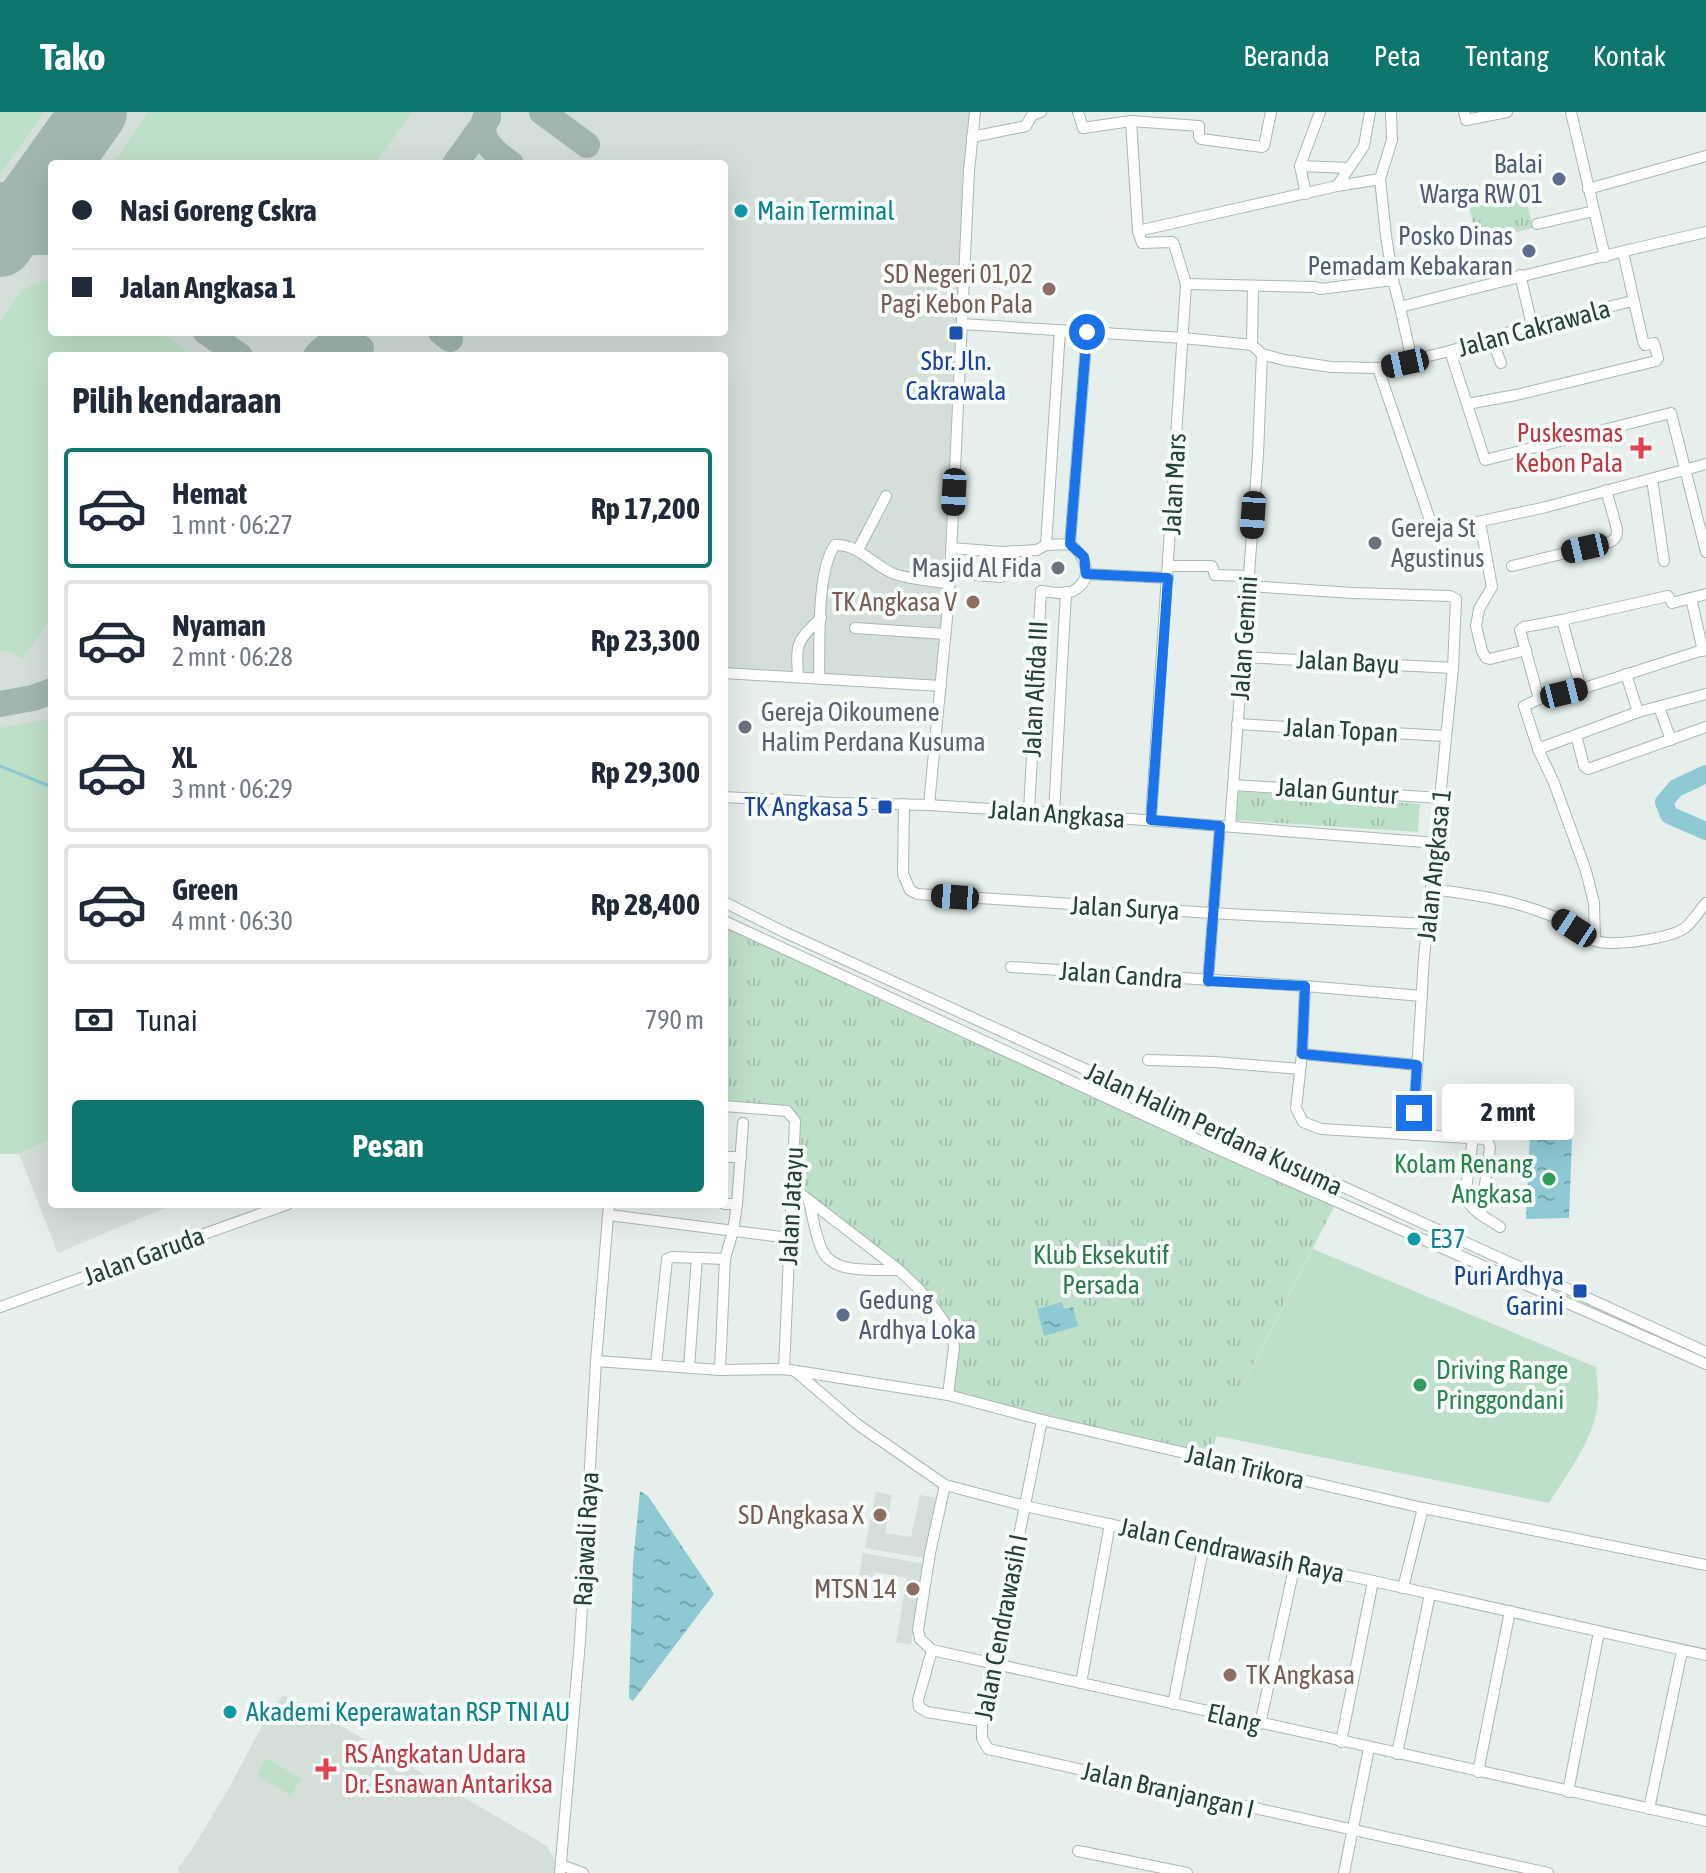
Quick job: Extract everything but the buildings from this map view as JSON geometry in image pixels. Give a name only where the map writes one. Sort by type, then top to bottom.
[{"type":"street","points":[[929,805],[949,579],[969,171],[975,112]]},
{"type":"street","points":[[972,137],[1026,126],[1032,115],[1041,112]]},
{"type":"street","points":[[1078,112],[1083,128],[1131,121],[1199,126],[1201,139],[1262,147],[1271,112]]},
{"type":"street","points":[[1306,194],[1300,166],[1321,112]]},
{"type":"street","points":[[1337,186],[1364,146],[1370,112]]},
{"type":"street","points":[[1391,112],[1392,140],[1380,179],[1393,280],[1412,361]]},
{"type":"street","points":[[1464,112],[1466,120],[1507,112]]},
{"type":"street","points":[[1571,112],[1605,257]]},
{"type":"street","points":[[1131,121],[1138,231],[1380,179]]},
{"type":"street","points":[[1588,189],[1706,156]]},
{"type":"street","points":[[1300,166],[1349,168]]},
{"type":"street","points":[[1537,224],[1594,211]]},
{"type":"street","name":"Jalan Mars","points":[[1138,231],[1144,244],[1174,244],[1186,284],[1151,820]]},
{"type":"street","points":[[1400,307],[1520,275],[1706,232]]},
{"type":"street","points":[[1467,404],[1656,361],[1654,343],[1644,344],[1623,252]]},
{"type":"street","points":[[1520,275],[1532,325]]},
{"type":"street","points":[[1186,284],[1320,289],[1393,280]]},
{"type":"street","points":[[962,324],[1252,345],[1253,286]]},
{"type":"street","name":"Jalan Cakrawala","points":[[1252,345],[1262,354],[1284,360],[1331,367],[1378,368],[1450,351],[1532,325],[1633,301]]},
{"type":"street","points":[[1046,545],[1060,330]]},
{"type":"street","points":[[1070,544],[1087,332]]},
{"type":"street","points":[[1491,337],[1501,363]]},
{"type":"street","points":[[1450,351],[1485,460],[1670,412],[1706,552]]},
{"type":"street","name":"Jalan Gemini","points":[[1208,981],[1225,826],[1233,785],[1258,454],[1262,354]]},
{"type":"street","points":[[1378,368],[1433,529],[1441,530],[1546,507],[1706,464]]},
{"type":"street","points":[[1652,479],[1664,561]]},
{"type":"street","points":[[1512,566],[1615,539],[1617,529],[1606,490]]},
{"type":"street","points":[[858,550],[886,496]]},
{"type":"street","points":[[1480,522],[1492,587],[1479,609],[1476,626],[1482,651],[1490,659],[1526,650]]},
{"type":"street","points":[[951,548],[1002,552],[1070,544],[1084,557],[1086,574],[1080,585],[1066,592],[1054,813]]},
{"type":"street","points":[[819,678],[823,583],[835,545],[858,550],[897,575],[949,579],[1001,577],[1002,552]]},
{"type":"street","points":[[1169,566],[1212,566],[1215,575],[1249,581]]},
{"type":"street","points":[[1086,574],[1168,578]]},
{"type":"street","name":"Jalan Angkasa 1","points":[[1249,581],[1456,599],[1453,668],[1428,924],[1413,1135]]},
{"type":"street","name":"Jalan Alfida III","points":[[1029,811],[1041,591],[1066,592]]},
{"type":"street","points":[[1539,699],[1521,629],[1668,596],[1672,603],[1706,594]]},
{"type":"street","points":[[1595,941],[1594,903],[1586,871],[1524,706],[1704,650],[1691,598]]},
{"type":"street","points":[[798,677],[798,642],[821,618]]},
{"type":"street","points":[[1562,620],[1581,689]]},
{"type":"street","points":[[855,628],[945,634]]},
{"type":"street","name":"Jalan Bayu","points":[[1243,657],[1453,668]]},
{"type":"street","points":[[728,673],[941,686]]},
{"type":"street","points":[[1626,674],[1638,712]]},
{"type":"street","points":[[1538,749],[1638,712],[1706,694]]},
{"type":"street","points":[[1659,707],[1671,740]]},
{"type":"street","name":"Jalan Topan","points":[[1237,724],[1445,736]]},
{"type":"street","points":[[1576,735],[1584,766],[1588,769],[1706,727]]},
{"type":"street","name":"Jalan Guntur","points":[[1233,785],[1441,798]]},
{"type":"street","name":"Jalan Angkasa","points":[[728,797],[1029,811],[1437,843]]},
{"type":"street","name":"Jalan Surya","points":[[904,804],[903,874],[910,890],[917,894],[1428,924]]},
{"type":"street","points":[[1432,889],[1483,896],[1537,910],[1560,919],[1595,941],[1618,943],[1676,932],[1689,924],[1706,903]]},
{"type":"street","name":"Jalan Halim Perdana Kusuma","points":[[728,904],[798,939],[1706,1352]]},
{"type":"street","name":"Jalan Halim Perdana Kusuma","points":[[728,923],[1222,1151],[1706,1364]]},
{"type":"street","name":"Jalan Candra","points":[[1011,967],[1422,996]]},
{"type":"street","points":[[1305,986],[1296,1108],[1303,1122],[1321,1129],[1483,1138],[1490,1145],[1481,1214]]},
{"type":"street","points":[[1302,1054],[1417,1065]]},
{"type":"street","points":[[1148,1060],[1300,1069]]},
{"type":"street","name":"Jalan Jatayu","points":[[728,1106],[787,1111],[795,1121],[789,1369]]},
{"type":"street","points":[[720,1370],[725,1259],[737,1204],[743,1123]]},
{"type":"street","points":[[1473,1138],[1465,1196],[1469,1205],[1500,1227]]},
{"type":"street","points":[[728,1157],[741,1157]]},
{"type":"street","points":[[1469,1169],[1487,1172]]},
{"type":"street","points":[[793,1188],[899,1270],[935,1309],[953,1339],[948,1395]]},
{"type":"street","points":[[809,1201],[819,1244],[829,1260],[853,1268],[899,1270]]},
{"type":"street","points":[[728,1204],[737,1204]]},
{"type":"street","name":"Jalan Garuda","points":[[0,1307],[277,1208]]},
{"type":"street","points":[[609,1210],[790,1238]]},
{"type":"street","name":"Rajawali Raya","points":[[561,1869],[609,1210]]},
{"type":"street","points":[[656,1365],[666,1261],[672,1257],[725,1259]]},
{"type":"street","points":[[689,1367],[697,1258]]},
{"type":"street","name":"Jalan Trikora","points":[[596,1361],[720,1370],[789,1369],[948,1395],[1042,1420],[1423,1508],[1706,1565]]},
{"type":"street","name":"Jalan Cendrawasih Raya","points":[[789,1369],[857,1424],[945,1485],[1025,1506],[1706,1655]]},
{"type":"street","name":"Jalan Cendrawasih I","points":[[986,1747],[982,1738],[982,1721],[1042,1420]]},
{"type":"street","points":[[945,1485],[918,1630],[920,1639],[932,1650],[918,1700],[919,1707],[927,1712],[982,1721]]},
{"type":"street","points":[[1403,1588],[1423,1508]]},
{"type":"street","points":[[1081,1683],[1110,1524]]},
{"type":"street","points":[[1173,1704],[1204,1544]]},
{"type":"street","points":[[1260,1724],[1295,1564]]},
{"type":"street","points":[[1341,1742],[1373,1581]]},
{"type":"street","points":[[1397,1754],[1430,1594]]},
{"type":"street","points":[[1478,1772],[1510,1611]]},
{"type":"street","points":[[1568,1792],[1599,1632]]},
{"type":"street","name":"Elang","points":[[932,1650],[1706,1821]]},
{"type":"street","points":[[1649,1809],[1682,1651]]},
{"type":"street","name":"Jalan Branjangan I","points":[[986,1747],[1548,1873]]},
{"type":"street","points":[[1344,1873],[1369,1748]]},
{"type":"street","points":[[1078,1851],[1183,1873]]},
{"type":"street","points":[[561,1869],[583,1873]]},
{"type":"shaded area","points":[[0,112],[972,112],[955,343],[938,690],[818,680],[728,679],[728,352],[48,352],[48,1208],[165,1208],[58,1253],[19,1154],[0,1154]]},
{"type":"shaded area","name":"SD Angkasa X","points":[[876,1492],[892,1495],[885,1533],[911,1537],[920,1495],[936,1498],[924,1558],[865,1548]]},
{"type":"shaded area","name":"MTSN 14","points":[[863,1553],[925,1564],[911,1645],[896,1642],[907,1578],[874,1572],[868,1603],[854,1601]]},
{"type":"shaded area","name":"RS Angkatan Udara Dr. Esnawan Antariksa","points":[[283,1695],[309,1707],[547,1846],[557,1864],[557,1873],[179,1873],[178,1868],[229,1788],[270,1711]]},
{"type":"green space","points":[[0,112],[44,112],[0,175]]},
{"type":"green space","points":[[149,112],[412,112],[378,160],[115,160]]},
{"type":"green space","points":[[1525,195],[1533,228],[1477,241],[1469,207]]},
{"type":"green space","points":[[48,280],[48,336],[166,336],[187,352],[48,352],[48,622],[22,659],[0,650],[0,321],[26,288]]},
{"type":"green space","points":[[48,720],[48,1140],[19,1154],[0,1154],[0,728]]},
{"type":"green space","points":[[1235,791],[1420,804],[1418,832],[1232,820]]},
{"type":"green space","name":"Klub Eksekutif Persada","points":[[728,923],[1337,1201],[1208,1458],[948,1395],[953,1339],[919,1289],[793,1188],[792,1114],[728,1106]]},
{"type":"green space","name":"Driving Range Pringgondani","points":[[1313,1249],[1596,1367],[1598,1399],[1592,1426],[1580,1454],[1549,1503],[1217,1436]]},
{"type":"green space","points":[[267,1758],[301,1779],[291,1796],[257,1775]]},
{"type":"water","name":"Kolam Renang Angkasa","points":[[1530,1134],[1572,1139],[1569,1218],[1526,1219]]},
{"type":"water","points":[[1062,1302],[1064,1309],[1073,1307],[1078,1326],[1044,1336],[1037,1309]]},
{"type":"water","points":[[640,1491],[648,1496],[714,1594],[633,1701],[629,1698],[633,1563]]},
{"type":"waterway","points":[[0,766],[48,785]]},
{"type":"waterway","points":[[1706,774],[1676,788],[1664,802],[1669,815],[1706,831]]},
{"type":"taxiway","points":[[488,112],[484,121],[484,136],[505,160]]},
{"type":"taxiway","points":[[542,112],[587,145]]},
{"type":"taxiway","points":[[458,160],[488,118]]},
{"type":"taxiway","points":[[68,160],[77,136]]},
{"type":"taxiway","points":[[0,195],[23,211]]},
{"type":"taxiway","points":[[0,255],[31,242],[48,242]]},
{"type":"taxiway","points":[[212,336],[234,352]]},
{"type":"taxiway","points":[[446,336],[450,339]]},
{"type":"taxiway","points":[[320,352],[336,343],[361,348]]},
{"type":"taxiway","points":[[0,704],[48,692]]},
{"type":"runway","points":[[60,160],[94,112]]},
{"type":"runway","points":[[0,244],[48,177]]},
{"type":"place","name":"Balai Warga RW 01","points":[[1559,179]]},
{"type":"place","name":"Main Terminal","points":[[741,211]]},
{"type":"place","name":"Posko Dinas Pemadam Kebakaran","points":[[1529,251]]},
{"type":"place","name":"SD Negeri 01,02 Pagi Kebon Pala","points":[[1049,289]]},
{"type":"place","name":"Sbr. Jln. Cakrawala","points":[[956,333]]},
{"type":"place","name":"Puskesmas Kebon Pala","points":[[1641,448]]},
{"type":"place","name":"Gereja St Agustinus","points":[[1375,543]]},
{"type":"place","name":"Masjid Al Fida","points":[[1058,568]]},
{"type":"place","name":"TK Angkasa V","points":[[973,602]]},
{"type":"place","name":"Gereja Oikoumene Halim Perdana Kusuma","points":[[745,727]]},
{"type":"place","name":"TK Angkasa 5","points":[[885,807]]},
{"type":"place","name":"Kolam Renang Angkasa","points":[[1549,1179]]},
{"type":"place","name":"E37","points":[[1414,1239]]},
{"type":"place","name":"Puri Ardhya Garini","points":[[1580,1291]]},
{"type":"place","name":"Gedung Ardhya Loka","points":[[843,1315]]},
{"type":"place","name":"Driving Range Pringgondani","points":[[1420,1385]]},
{"type":"place","name":"SD Angkasa X","points":[[880,1515]]},
{"type":"place","name":"MTSN 14","points":[[913,1589]]},
{"type":"place","name":"TK Angkasa","points":[[1230,1675]]},
{"type":"place","name":"Akademi Keperawatan RSP TNI AU","points":[[230,1712]]},
{"type":"place","name":"RS Angkatan Udara Dr. Esnawan Antariksa","points":[[326,1769]]},
{"type":"route","points":[[1087,332],[1070,544],[1084,557],[1086,574],[1168,578],[1151,820],[1220,826],[1208,981],[1305,986],[1302,1054],[1417,1065],[1414,1113]]}]
